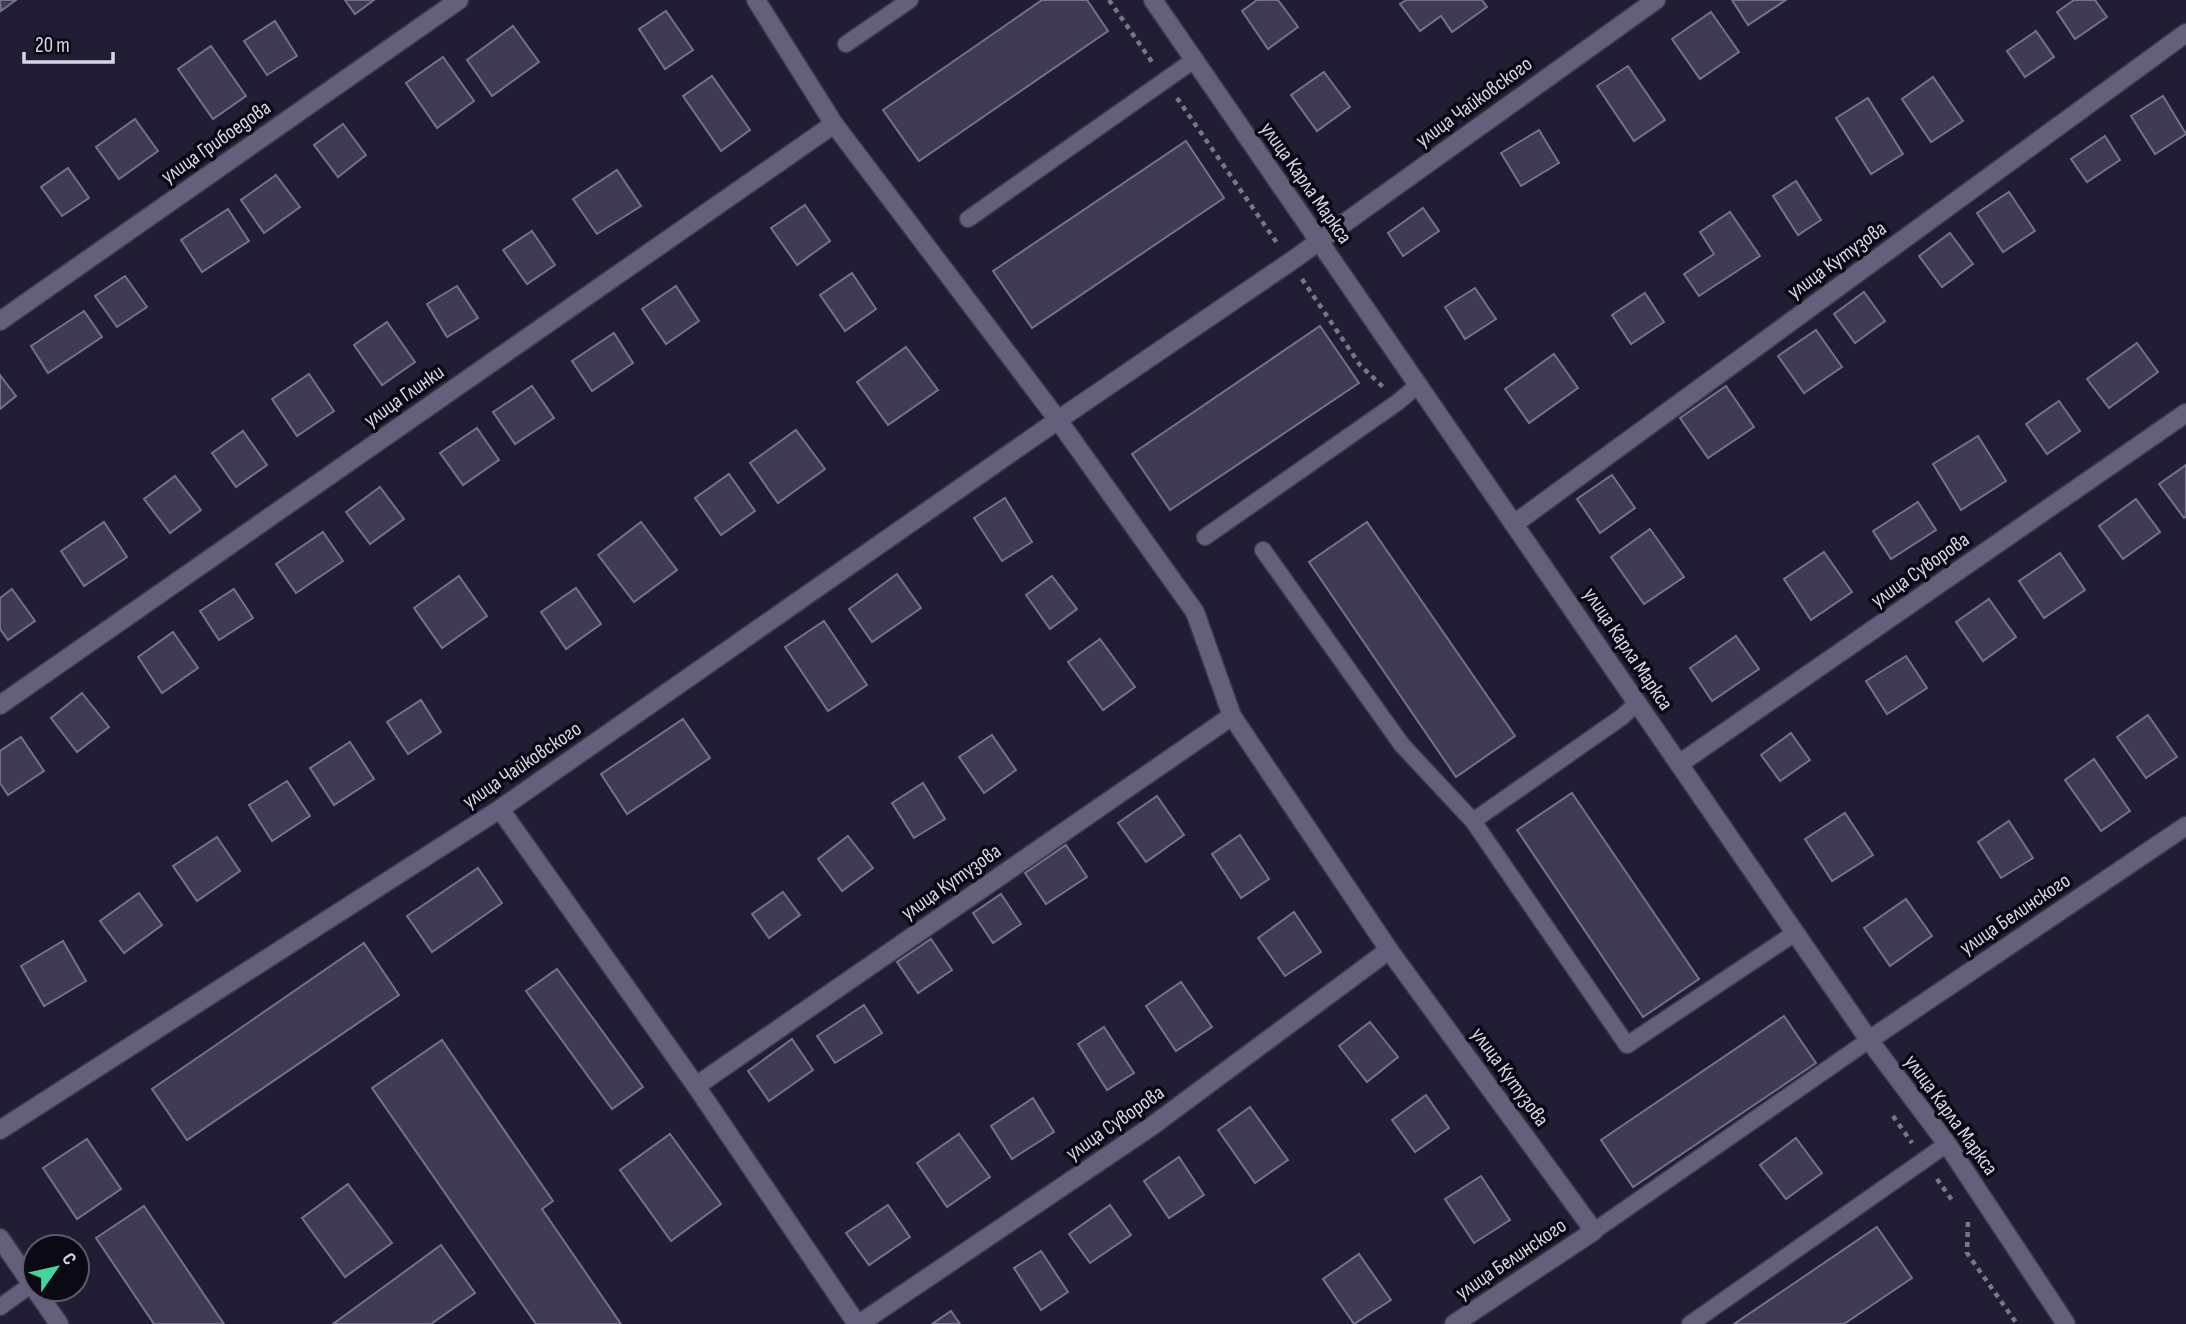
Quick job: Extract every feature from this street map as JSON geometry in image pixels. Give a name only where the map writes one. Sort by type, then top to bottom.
[{"type":"street","name":"улица Грибоедова","points":[[0,321],[459,0]]},
{"type":"street","name":"улица Кутузова","points":[[756,0],[834,124],[1058,420],[1195,611],[1232,716],[1389,950],[1594,1231]]},
{"type":"street","name":"улица Карла Маркса","points":[[1153,0],[1869,1040],[1947,1144],[2066,1324]]},
{"type":"street","name":"улица Чайковского","points":[[0,1130],[500,809],[1058,420],[1290,262],[1656,0]]},
{"type":"street","name":"улица Кутузова","points":[[1514,524],[2186,33]]},
{"type":"street","name":"улица Глинки","points":[[0,705],[834,124]]},
{"type":"street","name":"улица Суворова","points":[[1679,764],[2186,413]]},
{"type":"street","name":"улица Кутузова","points":[[696,1086],[1232,716]]},
{"type":"street","points":[[500,809],[696,1086],[858,1324]]},
{"type":"street","name":"улица Белинского","points":[[1869,1040],[2186,826]]},
{"type":"street","name":"улица Суворова","points":[[858,1324],[1152,1126],[1389,950]]},
{"type":"street","name":"улица Белинского","points":[[1454,1324],[1594,1231]]},
{"type":"street","points":[[0,1238],[21,1268]]},
{"type":"street","points":[[45,1303],[60,1324]]},
{"type":"lane","points":[[846,44],[910,0]]},
{"type":"lane","points":[[968,219],[1194,60]]},
{"type":"lane","points":[[1205,537],[1398,402],[1418,385]]},
{"type":"lane","points":[[1263,550],[1402,745],[1473,821],[1627,1045],[1795,933]]},
{"type":"lane","points":[[1473,821],[1622,717],[1637,703]]},
{"type":"lane","points":[[1594,1231],[1869,1040]]},
{"type":"lane","points":[[1689,1324],[1947,1144]]},
{"type":"lane","points":[[0,1307],[21,1295]]},
{"type":"path","points":[[1109,0],[1360,365],[1398,402]]},
{"type":"path","points":[[1887,1107],[1968,1222],[1967,1253],[2017,1324]]},
{"type":"building","points":[[0,0],[16,0],[1,11]]},
{"type":"building","points":[[345,0],[374,0],[355,14]]},
{"type":"building","points":[[1042,0],[1087,0],[1108,31],[919,161],[883,110]]},
{"type":"building","points":[[1257,0],[1278,0],[1298,27],[1268,49],[1242,11]]},
{"type":"building","points":[[1406,0],[1482,0],[1487,7],[1452,32],[1441,16],[1420,31],[1400,4]]},
{"type":"building","points":[[1732,0],[1786,0],[1748,25]]},
{"type":"building","points":[[2074,0],[2095,0],[2107,17],[2075,39],[2057,12]]},
{"type":"building","points":[[666,11],[693,50],[665,69],[639,29]]},
{"type":"building","points":[[1711,12],[1739,52],[1700,79],[1672,39]]},
{"type":"building","points":[[275,21],[297,56],[267,75],[244,41]]},
{"type":"building","points":[[513,26],[539,62],[492,96],[467,60]]},
{"type":"building","points":[[2036,31],[2054,57],[2025,77],[2007,51]]},
{"type":"building","points":[[211,46],[246,96],[213,119],[178,69]]},
{"type":"building","points":[[443,57],[474,101],[437,128],[406,83]]},
{"type":"building","points":[[1628,66],[1665,120],[1634,141],[1597,86]]},
{"type":"building","points":[[1324,72],[1350,107],[1317,131],[1291,95]]},
{"type":"building","points":[[712,76],[750,130],[721,151],[683,96]]},
{"type":"building","points":[[1933,77],[1963,121],[1931,142],[1902,99]]},
{"type":"building","points":[[2163,96],[2186,134],[2155,154],[2131,116]]},
{"type":"building","points":[[1868,98],[1903,154],[1871,174],[1836,118]]},
{"type":"building","points":[[135,119],[158,151],[119,179],[96,147]]},
{"type":"building","points":[[343,124],[366,155],[338,177],[314,145]]},
{"type":"building","points":[[1539,130],[1559,163],[1521,186],[1501,153]]},
{"type":"building","points":[[2105,136],[2120,160],[2087,182],[2071,159]]},
{"type":"building","points":[[1186,141],[1224,198],[1032,328],[993,271]]},
{"type":"building","points":[[68,168],[89,198],[62,216],[41,187]]},
{"type":"building","points":[[617,170],[641,206],[597,234],[573,199]]},
{"type":"building","points":[[276,175],[300,207],[264,233],[241,200]]},
{"type":"building","points":[[1796,181],[1821,220],[1798,235],[1773,196]]},
{"type":"building","points":[[2009,192],[2035,231],[2003,252],[1977,213]]},
{"type":"building","points":[[805,205],[830,241],[797,265],[771,228]]},
{"type":"building","points":[[1423,208],[1439,231],[1403,256],[1388,233]]},
{"type":"building","points":[[228,209],[249,241],[202,272],[181,240]]},
{"type":"building","points":[[1730,212],[1760,256],[1699,296],[1684,274],[1714,254],[1700,232]]},
{"type":"building","points":[[532,231],[555,265],[527,284],[503,250]]},
{"type":"building","points":[[1950,233],[1973,264],[1942,287],[1919,256]]},
{"type":"building","points":[[852,273],[876,309],[845,331],[820,295]]},
{"type":"building","points":[[125,276],[147,307],[117,327],[95,296]]},
{"type":"building","points":[[457,286],[478,318],[447,337],[427,304]]},
{"type":"building","points":[[676,286],[699,321],[666,344],[642,309]]},
{"type":"building","points":[[1475,288],[1496,319],[1465,339],[1445,307]]},
{"type":"building","points":[[1864,292],[1885,321],[1855,343],[1834,314]]},
{"type":"building","points":[[1645,293],[1664,322],[1631,344],[1612,315]]},
{"type":"building","points":[[84,311],[102,337],[48,373],[31,346]]},
{"type":"building","points":[[387,322],[415,362],[382,385],[354,345]]},
{"type":"building","points":[[1320,326],[1359,383],[1170,510],[1132,454]]},
{"type":"building","points":[[1816,330],[1842,367],[1804,393],[1778,356]]},
{"type":"building","points":[[614,333],[633,363],[592,391],[572,361]]},
{"type":"building","points":[[2137,343],[2158,372],[2109,408],[2087,379]]},
{"type":"building","points":[[906,347],[938,390],[888,425],[857,382]]},
{"type":"building","points":[[1554,354],[1578,388],[1529,423],[1505,389]]},
{"type":"building","points":[[309,374],[334,411],[297,436],[272,399]]},
{"type":"building","points":[[0,375],[16,396],[0,409]]},
{"type":"building","points":[[532,386],[554,418],[515,444],[493,412]]},
{"type":"building","points":[[1726,386],[1754,427],[1708,458],[1680,418]]},
{"type":"building","points":[[2059,401],[2080,431],[2047,454],[2026,424]]},
{"type":"building","points":[[477,428],[499,460],[463,485],[440,453]]},
{"type":"building","points":[[796,430],[825,469],[778,503],[750,463]]},
{"type":"building","points":[[243,431],[267,465],[236,487],[212,453]]},
{"type":"building","points":[[1978,436],[2006,481],[1961,510],[1933,464]]},
{"type":"building","points":[[2186,465],[2186,516],[2184,518],[2159,484]]},
{"type":"building","points":[[729,474],[755,511],[721,535],[695,498]]},
{"type":"building","points":[[1612,475],[1635,508],[1600,533],[1577,499]]},
{"type":"building","points":[[175,476],[201,510],[170,533],[144,499]]},
{"type":"building","points":[[380,487],[404,519],[370,544],[346,512]]},
{"type":"building","points":[[1005,498],[1032,542],[1002,561],[974,518]]},
{"type":"building","points":[[2136,499],[2160,532],[2123,559],[2099,526]]},
{"type":"building","points":[[1918,502],[1936,530],[1891,559],[1873,531]]},
{"type":"building","points":[[104,522],[127,557],[84,586],[61,551]]},
{"type":"building","points":[[641,522],[677,570],[634,602],[598,555]]},
{"type":"building","points":[[1367,522],[1515,736],[1456,777],[1309,562]]},
{"type":"building","points":[[1650,529],[1684,577],[1644,604],[1611,557]]},
{"type":"building","points":[[323,532],[343,561],[296,593],[276,564]]},
{"type":"building","points":[[1824,552],[1852,592],[1811,620],[1784,579]]},
{"type":"building","points":[[2060,553],[2085,590],[2044,618],[2019,581]]},
{"type":"building","points":[[897,574],[921,608],[872,642],[849,609]]},
{"type":"building","points":[[459,576],[487,616],[442,648],[414,608]]},
{"type":"building","points":[[1052,576],[1077,609],[1050,629],[1026,595]]},
{"type":"building","points":[[576,588],[601,624],[566,649],[541,612]]},
{"type":"building","points":[[12,589],[35,621],[8,640],[0,629],[0,598]]},
{"type":"building","points":[[234,589],[253,618],[219,640],[200,611]]},
{"type":"building","points":[[1989,599],[2016,637],[1983,661],[1956,622]]},
{"type":"building","points":[[824,621],[867,685],[828,711],[785,647]]},
{"type":"building","points":[[173,632],[198,668],[162,693],[138,657]]},
{"type":"building","points":[[1736,636],[1759,669],[1712,701],[1690,668]]},
{"type":"building","points":[[1100,639],[1135,687],[1103,710],[1068,662]]},
{"type":"building","points":[[1906,656],[1927,688],[1887,714],[1866,681]]},
{"type":"building","points":[[82,693],[109,727],[77,752],[51,718]]},
{"type":"building","points":[[421,700],[441,732],[408,754],[387,722]]},
{"type":"building","points":[[2148,715],[2177,757],[2146,778],[2117,737]]},
{"type":"building","points":[[683,719],[710,758],[627,814],[601,774]]},
{"type":"building","points":[[1791,733],[1810,760],[1780,781],[1761,755]]},
{"type":"building","points":[[992,735],[1016,770],[984,793],[959,757]]},
{"type":"building","points":[[21,737],[44,771],[8,795],[0,783],[0,751]]},
{"type":"building","points":[[350,742],[374,779],[334,805],[310,768]]},
{"type":"building","points":[[2094,759],[2130,811],[2101,831],[2065,780]]},
{"type":"building","points":[[287,781],[310,816],[272,841],[249,805]]},
{"type":"building","points":[[923,783],[945,819],[914,838],[892,803]]},
{"type":"building","points":[[1572,793],[1699,979],[1643,1017],[1517,830]]},
{"type":"building","points":[[1157,796],[1184,835],[1146,862],[1118,823]]},
{"type":"building","points":[[1845,813],[1873,855],[1832,881],[1805,839]]},
{"type":"building","points":[[2009,821],[2033,858],[2001,878],[1978,842]]},
{"type":"building","points":[[1240,835],[1269,879],[1241,898],[1212,854]]},
{"type":"building","points":[[848,836],[873,868],[842,891],[818,859]]},
{"type":"building","points":[[217,837],[240,871],[197,901],[173,866]]},
{"type":"building","points":[[1066,845],[1087,877],[1046,904],[1025,873]]},
{"type":"building","points":[[478,868],[502,903],[432,952],[407,916]]},
{"type":"building","points":[[783,892],[800,915],[769,938],[752,914]]},
{"type":"building","points":[[139,893],[162,925],[124,953],[100,921]]},
{"type":"building","points":[[1001,894],[1021,924],[993,943],[973,913]]},
{"type":"building","points":[[1906,899],[1932,936],[1890,966],[1864,928]]},
{"type":"building","points":[[1294,912],[1321,952],[1285,976],[1258,938]]},
{"type":"building","points":[[931,939],[952,970],[918,993],[897,962]]},
{"type":"building","points":[[63,941],[86,981],[44,1006],[21,966]]},
{"type":"building","points":[[364,943],[399,995],[187,1140],[152,1089]]},
{"type":"building","points":[[557,969],[643,1087],[612,1109],[526,991]]},
{"type":"building","points":[[1181,982],[1212,1027],[1176,1051],[1146,1006]]},
{"type":"building","points":[[864,1005],[882,1033],[835,1063],[817,1036]]},
{"type":"building","points":[[1784,1016],[1816,1063],[1633,1187],[1601,1140]]},
{"type":"building","points":[[1370,1022],[1398,1057],[1367,1082],[1339,1046]]},
{"type":"building","points":[[1104,1027],[1134,1073],[1107,1090],[1078,1044]]},
{"type":"building","points":[[792,1039],[813,1070],[769,1101],[748,1071]]},
{"type":"building","points":[[442,1040],[553,1201],[542,1209],[621,1324],[536,1324],[372,1088]]},
{"type":"building","points":[[1426,1095],[1449,1128],[1415,1152],[1392,1120]]},
{"type":"building","points":[[1033,1098],[1054,1132],[1012,1159],[991,1126]]},
{"type":"building","points":[[1250,1107],[1288,1160],[1255,1183],[1218,1130]]},
{"type":"building","points":[[670,1134],[721,1204],[671,1241],[620,1170]]},
{"type":"building","points":[[959,1134],[990,1177],[947,1207],[917,1163]]},
{"type":"building","points":[[1796,1138],[1822,1173],[1786,1199],[1760,1165]]},
{"type":"building","points":[[87,1139],[121,1189],[77,1219],[43,1168]]},
{"type":"building","points":[[1179,1157],[1204,1195],[1169,1218],[1144,1181]]},
{"type":"building","points":[[1481,1176],[1510,1220],[1474,1243],[1445,1199]]},
{"type":"building","points":[[348,1184],[392,1243],[345,1277],[302,1218]]},
{"type":"building","points":[[888,1205],[910,1237],[869,1265],[846,1233]]},
{"type":"building","points":[[1110,1205],[1131,1235],[1090,1263],[1069,1234]]},
{"type":"building","points":[[144,1206],[224,1324],[154,1324],[96,1238]]},
{"type":"building","points":[[1877,1227],[1912,1278],[1844,1324],[1734,1324]]},
{"type":"building","points":[[441,1245],[475,1293],[431,1324],[333,1324]]},
{"type":"building","points":[[1041,1251],[1068,1292],[1041,1310],[1014,1268]]},
{"type":"building","points":[[1359,1254],[1391,1300],[1354,1324],[1323,1279]]},
{"type":"building","points":[[951,1311],[960,1324],[932,1324]]}]
